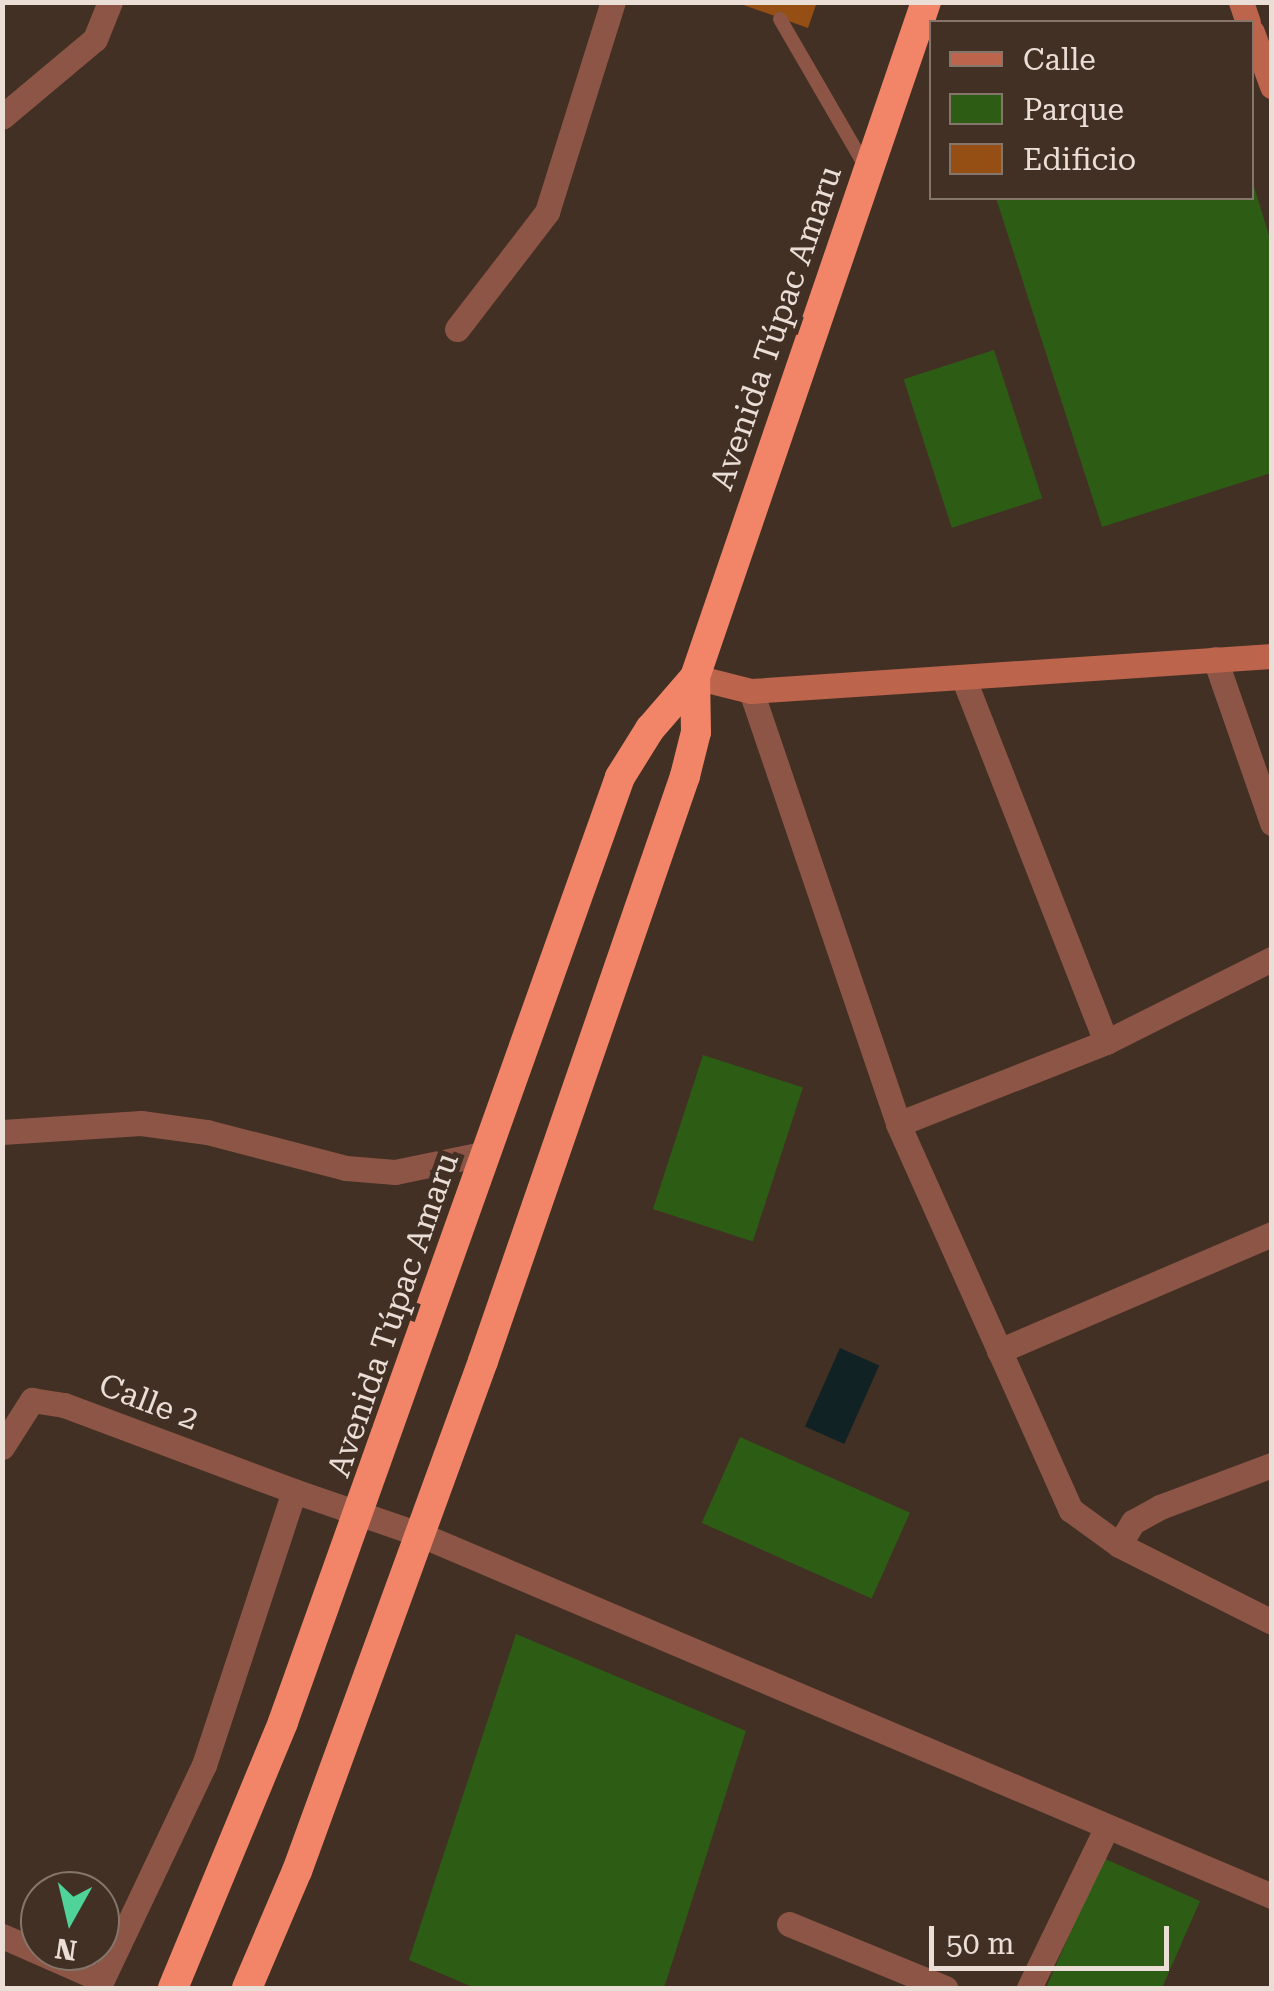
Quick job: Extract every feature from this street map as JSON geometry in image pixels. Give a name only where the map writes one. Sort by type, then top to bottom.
[{"type":"highway","name":"Avenida Túpac Amaru","points":[[247,1988],[297,1871],[419,1534],[685,776],[696,732],[695,677],[926,2]]},
{"type":"highway","name":"Avenida Túpac Amaru","points":[[173,1988],[230,1858],[360,1514],[620,777],[650,729],[695,677]]},
{"type":"street","points":[[2,116],[96,39],[110,2]]},
{"type":"street","points":[[456,329],[547,212],[613,2]]},
{"type":"street","points":[[1254,37],[1272,86]]},
{"type":"street","points":[[695,677],[751,691],[1272,656]]},
{"type":"street","points":[[1215,660],[1272,823]]},
{"type":"street","points":[[963,677],[1106,1042]]},
{"type":"street","points":[[751,691],[898,1124],[1071,1510],[1119,1545],[1272,1622]]},
{"type":"street","points":[[898,1124],[1106,1042],[1272,959]]},
{"type":"street","points":[[2,1132],[141,1124],[207,1132],[346,1168],[395,1172],[487,1153]]},
{"type":"street","points":[[999,1351],[1272,1234]]},
{"type":"street","name":"Calle 2","points":[[2,1448],[32,1400],[64,1405],[294,1492]]},
{"type":"street","points":[[1119,1545],[1133,1522],[1272,1465]]},
{"type":"street","points":[[2,1936],[100,1984],[204,1765],[294,1492],[419,1534],[1272,1896]]},
{"type":"street","points":[[1029,1988],[1107,1826]]},
{"type":"street","points":[[789,1924],[945,1988]]},
{"type":"lane","points":[[780,18],[868,170]]},
{"type":"green space","points":[[1254,187],[1271,242],[1271,473],[1102,527],[997,200],[1254,200]]},
{"type":"green space","points":[[994,350],[1042,498],[952,528],[904,379]]},
{"type":"green space","points":[[703,1055],[803,1087],[753,1242],[653,1209]]},
{"type":"green space","points":[[740,1437],[910,1513],[872,1599],[702,1523]]},
{"type":"green space","points":[[516,1634],[746,1731],[664,1988],[475,1988],[409,1960]]},
{"type":"green space","points":[[1103,1858],[1200,1901],[1162,1988],[1046,1988]]},
{"type":"shaded area","points":[[840,1348],[879,1365],[844,1444],[805,1427]]},
{"type":"building","points":[[735,2],[817,2],[808,28]]}]
